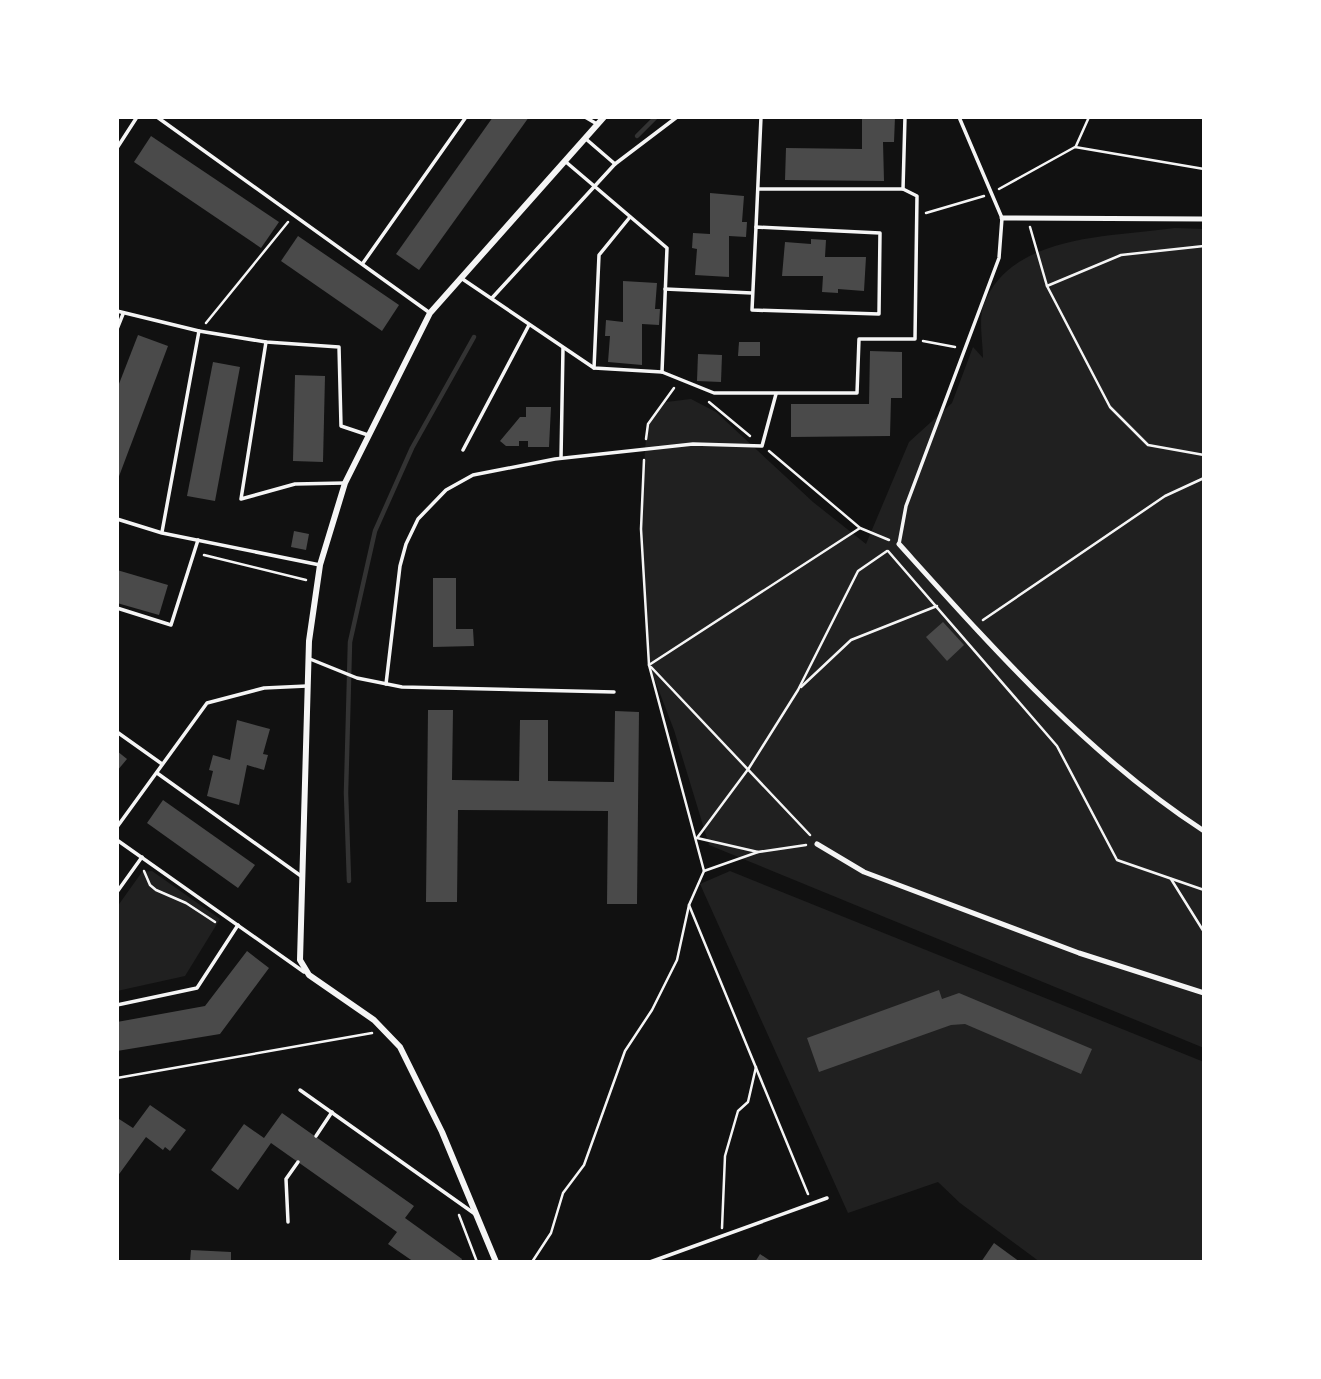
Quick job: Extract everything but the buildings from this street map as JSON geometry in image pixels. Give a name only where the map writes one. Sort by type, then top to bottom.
[{"type":"street","points":[[496,1262],[400,1047],[386,1030],[309,975],[299,956],[308,658],[316,582],[345,483],[430,313],[604,117]]},
{"type":"street","points":[[1002,218],[1204,219]]},
{"type":"street","points":[[899,544],[1013,668],[1095,747],[1173,811],[1204,831]]},
{"type":"street","points":[[817,844],[877,877],[1079,953],[1204,993]]},
{"type":"lane","points":[[117,148],[137,117]]},
{"type":"lane","points":[[157,117],[430,313]]},
{"type":"lane","points":[[363,263],[466,117]]},
{"type":"lane","points":[[584,117],[597,124]]},
{"type":"lane","points":[[491,299],[615,164],[677,117]]},
{"type":"lane","points":[[756,227],[880,233],[879,314],[752,310],[761,117]]},
{"type":"lane","points":[[904,189],[905,117]]},
{"type":"lane","points":[[899,544],[906,506],[999,258],[1002,218],[959,117]]},
{"type":"lane","points":[[585,138],[615,164]]},
{"type":"lane","points":[[564,161],[667,247],[662,372]]},
{"type":"lane","points":[[460,278],[594,368],[662,372],[713,393],[857,393],[859,339],[915,339],[917,196],[904,189],[758,189]]},
{"type":"lane","points":[[594,368],[599,256],[630,217]]},
{"type":"lane","points":[[665,289],[752,293]]},
{"type":"lane","points":[[117,311],[199,331],[265,342],[339,347],[341,426],[368,435]]},
{"type":"lane","points":[[117,329],[123,314]]},
{"type":"lane","points":[[463,450],[529,324]]},
{"type":"lane","points":[[162,533],[199,331]]},
{"type":"lane","points":[[265,342],[241,499],[295,484],[345,483]]},
{"type":"lane","points":[[561,458],[563,347]]},
{"type":"lane","points":[[386,684],[400,566],[418,519],[446,490],[473,475],[561,458],[693,444],[762,446],[776,393]]},
{"type":"lane","points":[[117,519],[162,533],[320,565]]},
{"type":"lane","points":[[117,608],[171,625],[198,540]]},
{"type":"lane","points":[[308,658],[358,678],[386,684],[614,692]]},
{"type":"lane","points":[[117,827],[206,703],[264,688],[307,686]]},
{"type":"lane","points":[[117,732],[162,764]]},
{"type":"lane","points":[[156,773],[301,876]]},
{"type":"lane","points":[[117,840],[309,975]]},
{"type":"lane","points":[[117,892],[142,857]]},
{"type":"lane","points":[[117,1005],[197,988],[238,925]]},
{"type":"lane","points":[[300,1090],[475,1214]]},
{"type":"lane","points":[[316,1136],[332,1112]]},
{"type":"lane","points":[[288,1222],[286,1179],[298,1162]]},
{"type":"lane","points":[[650,1262],[827,1198]]},
{"type":"path","points":[[917,215],[990,194],[1075,146],[1088,117]]},
{"type":"path","points":[[1075,146],[1204,169]]},
{"type":"path","points":[[199,331],[294,214]]},
{"type":"path","points":[[1027,218],[1047,286],[1110,407],[1148,445],[1204,455]]},
{"type":"path","points":[[1047,286],[1121,255],[1204,246]]},
{"type":"path","points":[[915,339],[965,349]]},
{"type":"path","points":[[532,1262],[551,1233],[563,1193],[584,1165],[625,1051],[652,1010],[677,960],[689,905],[704,871],[649,665],[641,529],[648,424],[681,378]]},
{"type":"path","points":[[702,395],[860,528],[899,544]]},
{"type":"path","points":[[976,625],[1165,496],[1204,478]]},
{"type":"path","points":[[649,665],[860,528]]},
{"type":"path","points":[[697,838],[749,768],[798,690],[858,571],[888,551],[1057,746],[1117,860],[1204,890]]},
{"type":"path","points":[[194,552],[316,582]]},
{"type":"path","points":[[798,690],[851,640],[936,607],[949,599]]},
{"type":"path","points":[[649,665],[749,768],[817,844]]},
{"type":"path","points":[[697,838],[758,852]]},
{"type":"path","points":[[704,871],[758,852],[817,844]]},
{"type":"path","points":[[142,857],[145,875],[156,890],[223,926],[238,925]]},
{"type":"path","points":[[1171,879],[1204,932]]},
{"type":"path","points":[[689,905],[812,1204]]},
{"type":"path","points":[[117,1078],[386,1030]]},
{"type":"path","points":[[719,1237],[724,1156],[738,1111],[748,1102],[756,1067]]},
{"type":"path","points":[[451,1196],[477,1262]]},
{"type":"shaded area","points":[[1175,228],[1204,229],[1204,1048],[709,845],[674,730],[649,665],[641,529],[648,424],[666,402],[691,399],[716,412],[813,502],[866,544],[909,442],[952,403],[973,347],[983,358],[982,310],[997,281],[1016,264],[1039,252],[1066,243]]},
{"type":"shaded area","points":[[152,871],[220,919],[185,976],[117,991],[117,907],[142,872]]},
{"type":"shaded area","points":[[730,871],[1204,1062],[1204,1262],[1040,1262],[960,1203],[938,1182],[848,1213],[700,884]]},
{"type":"waterway","points":[[637,136],[656,117]]},
{"type":"waterway","points":[[349,881],[346,793],[350,642],[375,531],[412,448],[474,337]]}]
